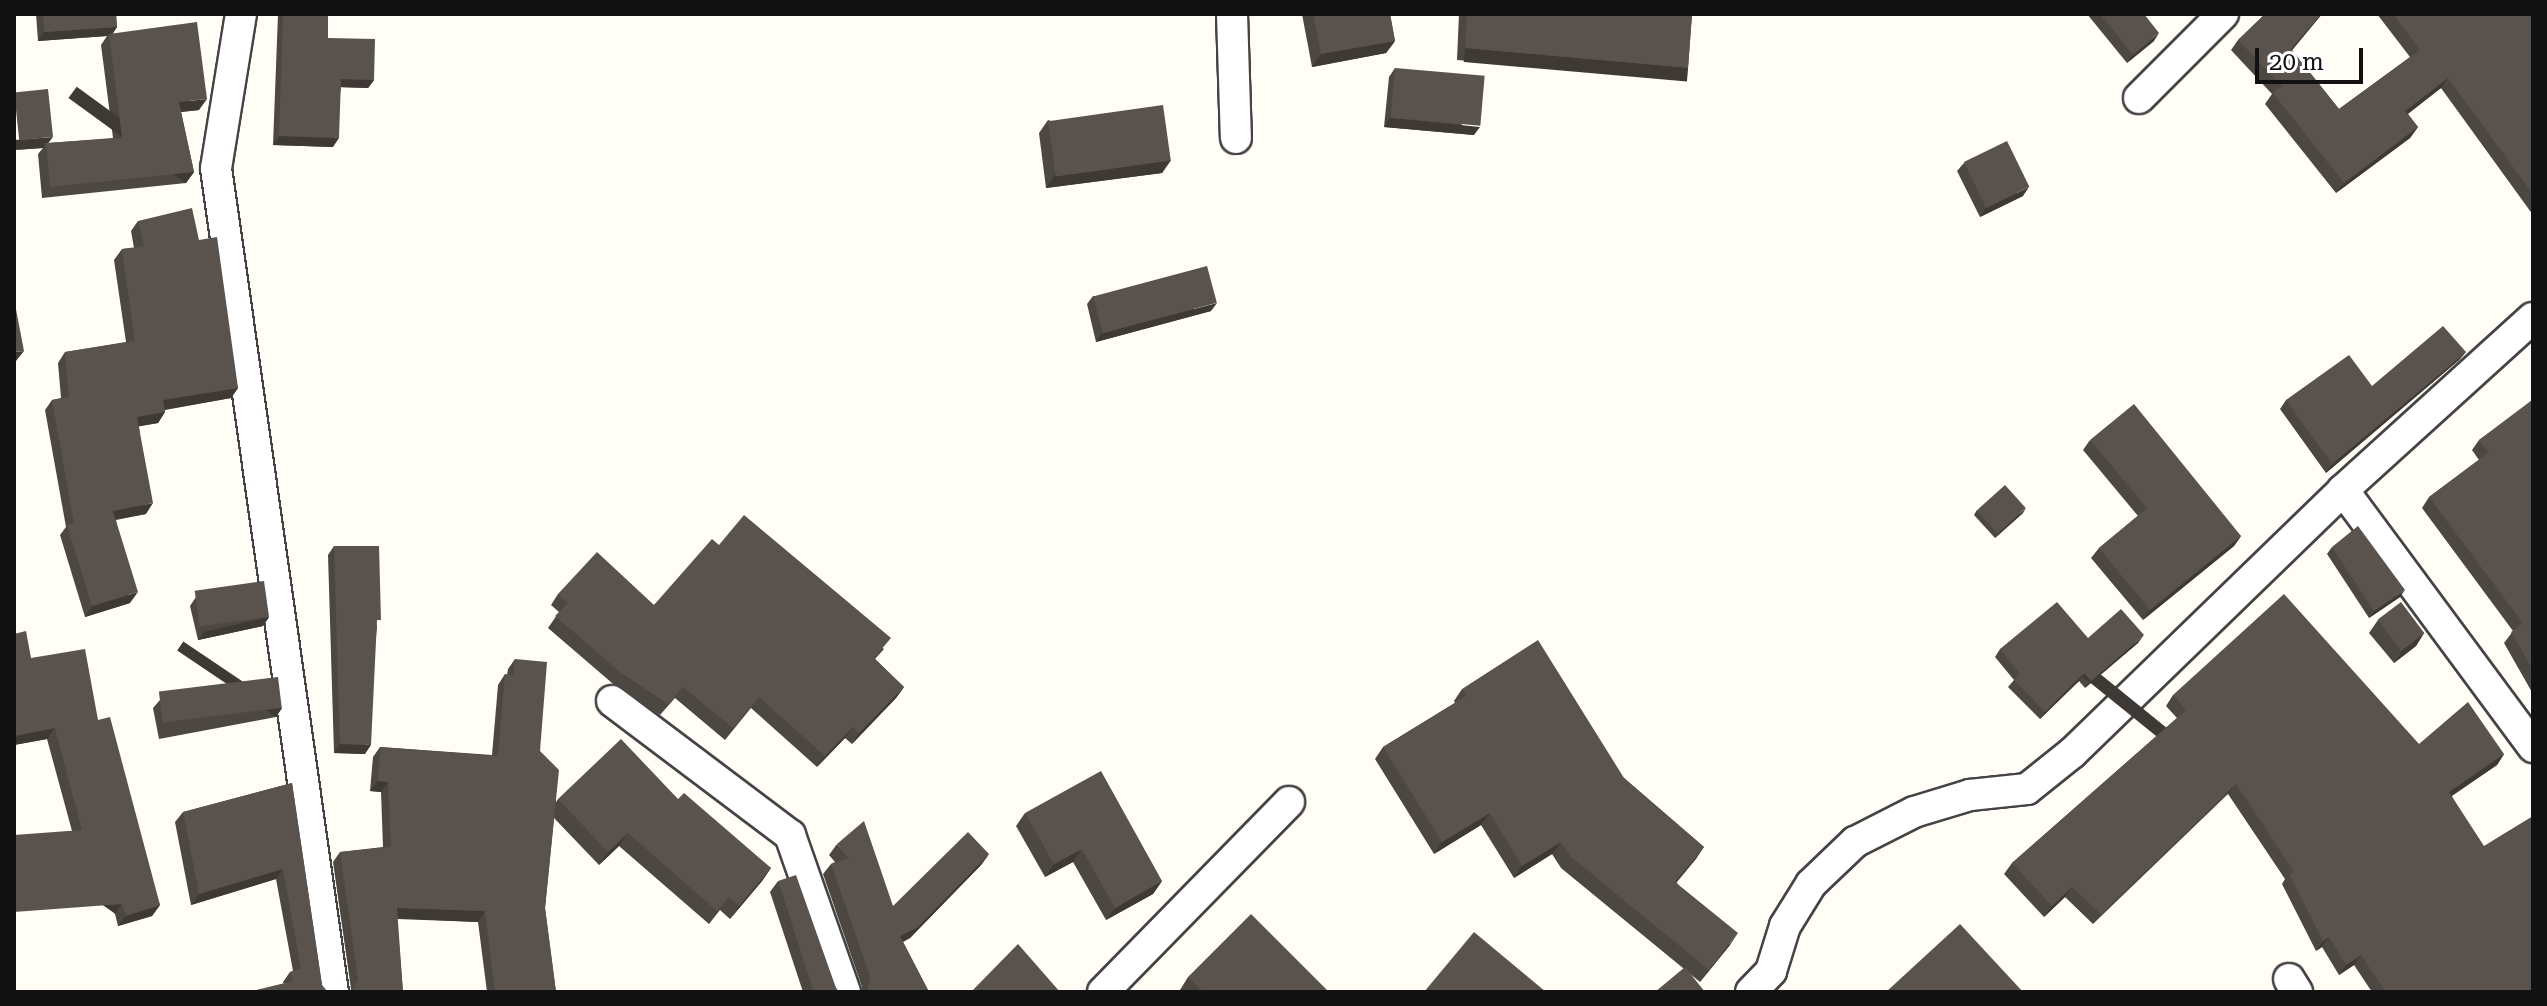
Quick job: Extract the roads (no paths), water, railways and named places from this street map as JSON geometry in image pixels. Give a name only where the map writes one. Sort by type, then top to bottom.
[{"type":"street","points":[[241,14],[216,168],[333,992]]},
{"type":"street","points":[[1232,14],[1236,138]]},
{"type":"street","points":[[2139,98],[2223,14]]},
{"type":"street","points":[[1751,992],[1771,971],[1785,926],[1811,884],[1855,842],[1928,808],[1970,795],[2027,789],[2072,753],[2343,490],[2533,318]]},
{"type":"street","points":[[2343,490],[2533,747]]},
{"type":"street","points":[[612,701],[790,835],[845,992]]},
{"type":"street","points":[[1103,992],[1289,802]]}]
